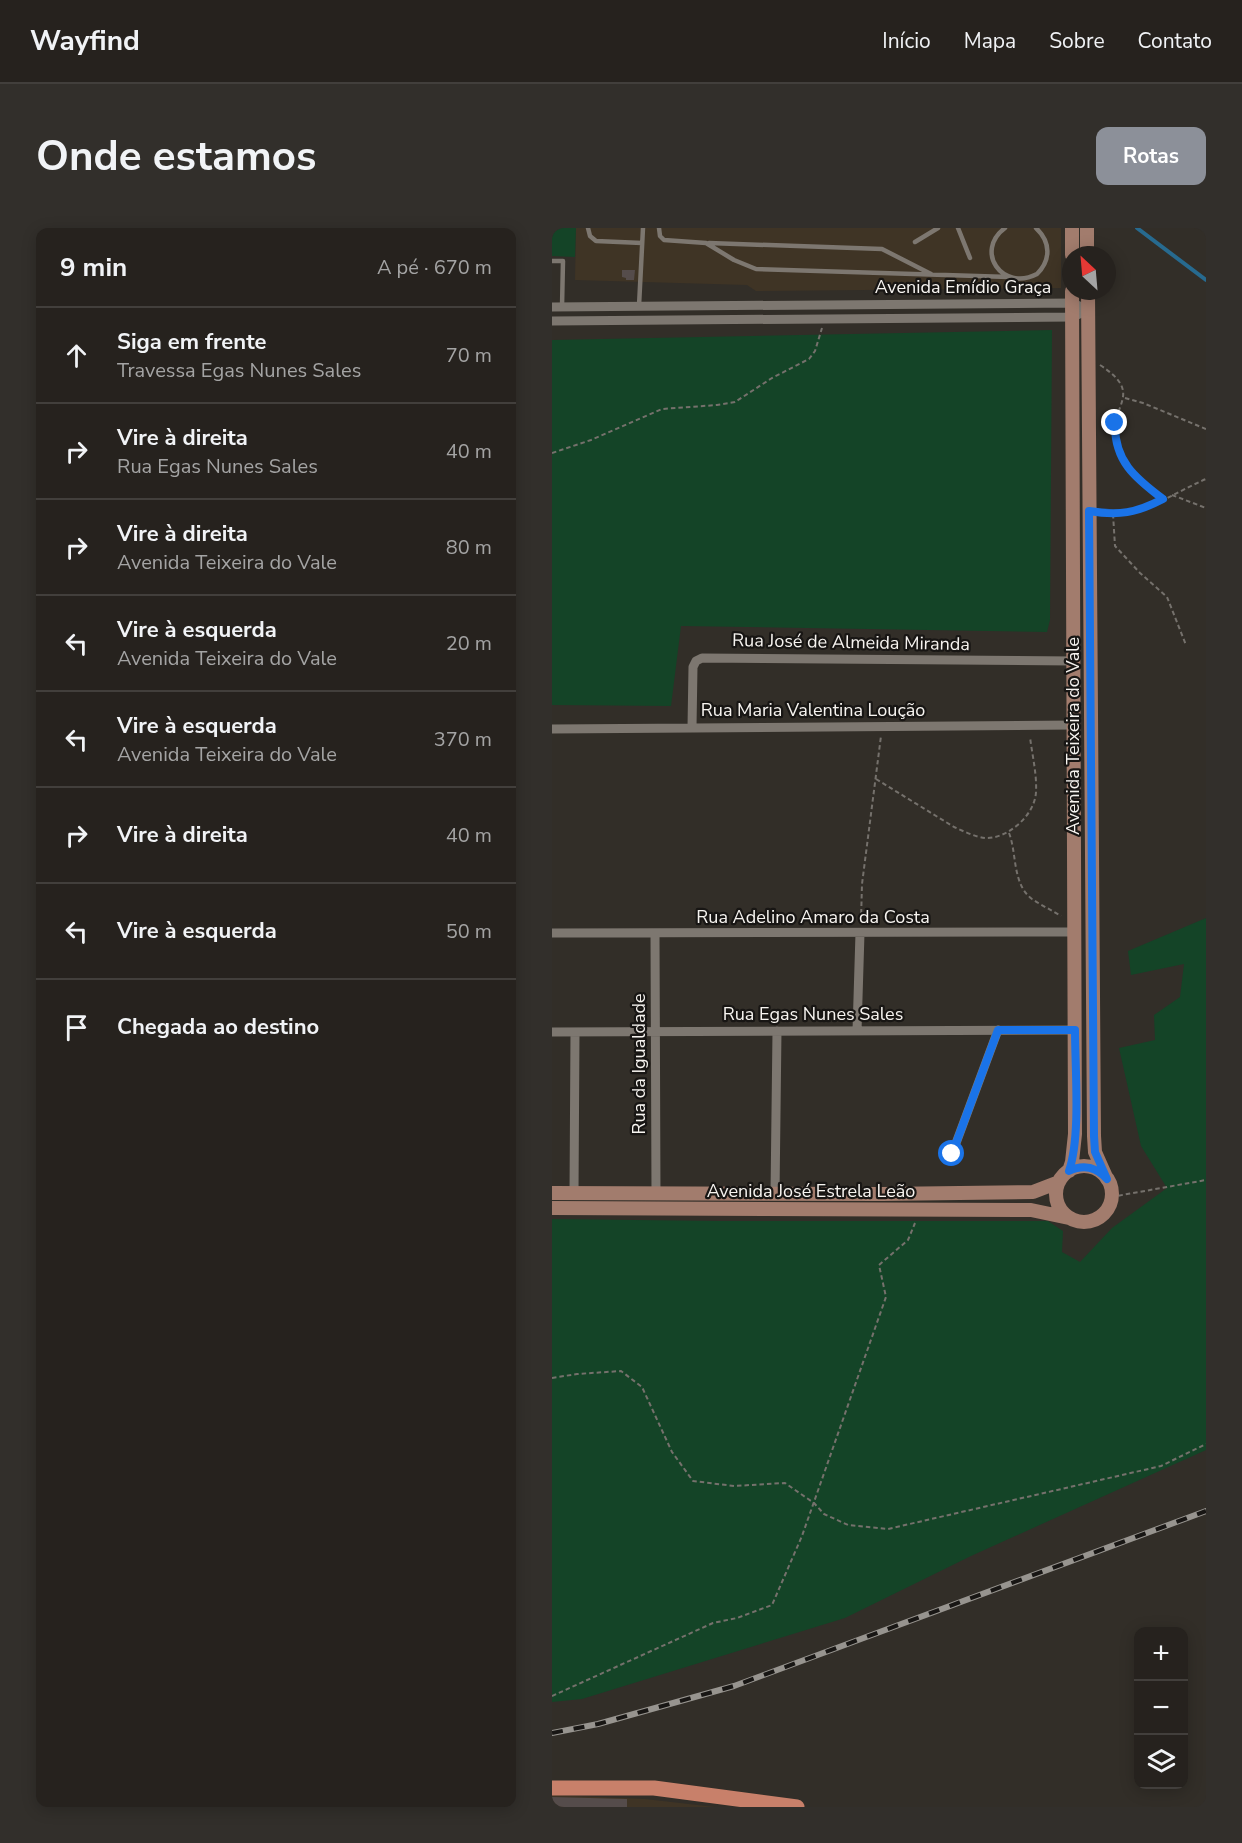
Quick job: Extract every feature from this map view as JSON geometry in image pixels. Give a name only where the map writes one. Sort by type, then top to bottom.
[{"type":"main road","points":[[552,1788],[654,1788],[797,1807]]},
{"type":"street","points":[[1072,228],[1072,246]]},
{"type":"street","points":[[1087,228],[1088,246]]},
{"type":"street","name":"Avenida Teixeira do Vale","points":[[1088,300],[1094,1136],[1095,1152],[1111,1187],[1111,1197]]},
{"type":"street","name":"Avenida Emídio Graça","points":[[552,321],[824,319],[1072,304]]},
{"type":"street","name":"Avenida Emídio Graça","points":[[552,307],[1072,304],[1088,310]]},
{"type":"street","name":"Avenida Teixeira do Vale","points":[[1069,1171],[1075,1134],[1072,304]]},
{"type":"street","name":"Rua José de Almeida Miranda","points":[[692,727],[693,667],[696,661],[702,658],[1074,661]]},
{"type":"street","name":"Rua Maria Valentina Loução","points":[[552,729],[1074,725]]},
{"type":"street","name":"Rua Adelino Amaro da Costa","points":[[552,933],[860,933],[1075,928]]},
{"type":"street","points":[[857,1031],[860,933]]},
{"type":"street","name":"Rua da Igualdade","points":[[655,934],[656,1194]]},
{"type":"street","points":[[952,1154],[998,1030]]},
{"type":"street","name":"Rua Egas Nunes Sales","points":[[552,1032],[1075,1030]]},
{"type":"street","points":[[775,1194],[777,1031]]},
{"type":"street","points":[[574,1193],[575,1032]]},
{"type":"street","points":[[1107,1179],[1094,1168],[1085,1167],[1069,1171],[1059,1182],[1056,1198],[1058,1205],[1069,1218],[1087,1222],[1104,1214],[1111,1197]]},
{"type":"street","name":"Avenida José Estrela Leão","points":[[552,1193],[1033,1192],[1059,1182]]},
{"type":"street","name":"Avenida José Estrela Leão","points":[[552,1208],[1031,1209],[1069,1218]]},
{"type":"lane","points":[[588,228],[590,236],[596,241],[642,243]]},
{"type":"lane","points":[[639,306],[643,228]]},
{"type":"lane","points":[[659,228],[660,236],[664,240],[882,249],[935,276]]},
{"type":"lane","points":[[915,242],[938,228]]},
{"type":"lane","points":[[958,228],[970,258]]},
{"type":"lane","points":[[1005,228],[994,238],[992,250],[995,266],[1009,277]]},
{"type":"lane","points":[[706,243],[756,269],[1017,279],[1037,274],[1047,259],[1047,245],[1036,228]]},
{"type":"lane","points":[[552,261],[563,261],[562,307]]},
{"type":"path","points":[[552,453],[591,440],[662,409],[735,402],[772,378],[809,359],[819,341],[824,319]]},
{"type":"path","points":[[1088,358],[1102,366],[1118,380],[1125,398],[1115,423],[1116,444],[1135,477],[1163,499]]},
{"type":"path","points":[[1125,398],[1206,429]]},
{"type":"path","points":[[1089,511],[1113,514],[1136,511],[1206,479]]},
{"type":"path","points":[[1172,495],[1206,508]]},
{"type":"path","points":[[1113,514],[1115,546],[1167,597],[1186,645]]},
{"type":"path","points":[[876,779],[966,832],[986,838],[1008,832],[1018,826],[1028,814],[1036,794],[1029,726]]},
{"type":"path","points":[[860,933],[862,884],[882,727]]},
{"type":"path","points":[[1008,832],[1018,876],[1030,898],[1075,928]]},
{"type":"path","points":[[1111,1197],[1206,1180]]},
{"type":"path","points":[[552,1696],[713,1623],[737,1618],[772,1605],[802,1536],[886,1297],[879,1265],[908,1240],[920,1209]]},
{"type":"path","points":[[552,1378],[621,1371],[642,1387],[672,1452],[693,1481],[734,1486],[784,1483],[814,1503],[824,1514],[848,1525],[888,1529],[1161,1466],[1206,1444]]},
{"type":"shaded area","points":[[576,228],[1061,228],[1061,288],[756,291],[747,285],[575,280]]},
{"type":"shaded area","points":[[552,1795],[645,1799],[715,1807],[552,1807]]},
{"type":"green space","points":[[552,228],[576,228],[575,257],[552,256]]},
{"type":"green space","points":[[1052,330],[1050,620],[1047,632],[681,626],[671,706],[552,705],[552,340]]},
{"type":"green space","points":[[1206,918],[1206,1450],[971,1556],[845,1618],[582,1699],[552,1702],[552,1219],[1048,1221],[1063,1231],[1062,1252],[1080,1262],[1112,1228],[1167,1188],[1141,1146],[1119,1048],[1155,1040],[1154,1015],[1180,997],[1184,964],[1131,975],[1128,951]]},
{"type":"building","points":[[622,270],[635,270],[634,280],[626,280],[622,277]]},
{"type":"building","points":[[552,1797],[627,1799],[627,1807],[552,1807]]},
{"type":"waterway","points":[[1137,228],[1206,280]]},
{"type":"railway","points":[[552,1733],[598,1724],[734,1686],[1206,1511]]},
{"type":"route","points":[[952,1154],[998,1030],[1075,1030],[1075,1134],[1069,1171],[1077,1167],[1094,1168],[1107,1179],[1095,1152],[1094,1136],[1089,511],[1119,515],[1136,511],[1163,499],[1135,477],[1128,468],[1116,444],[1115,423]]}]
